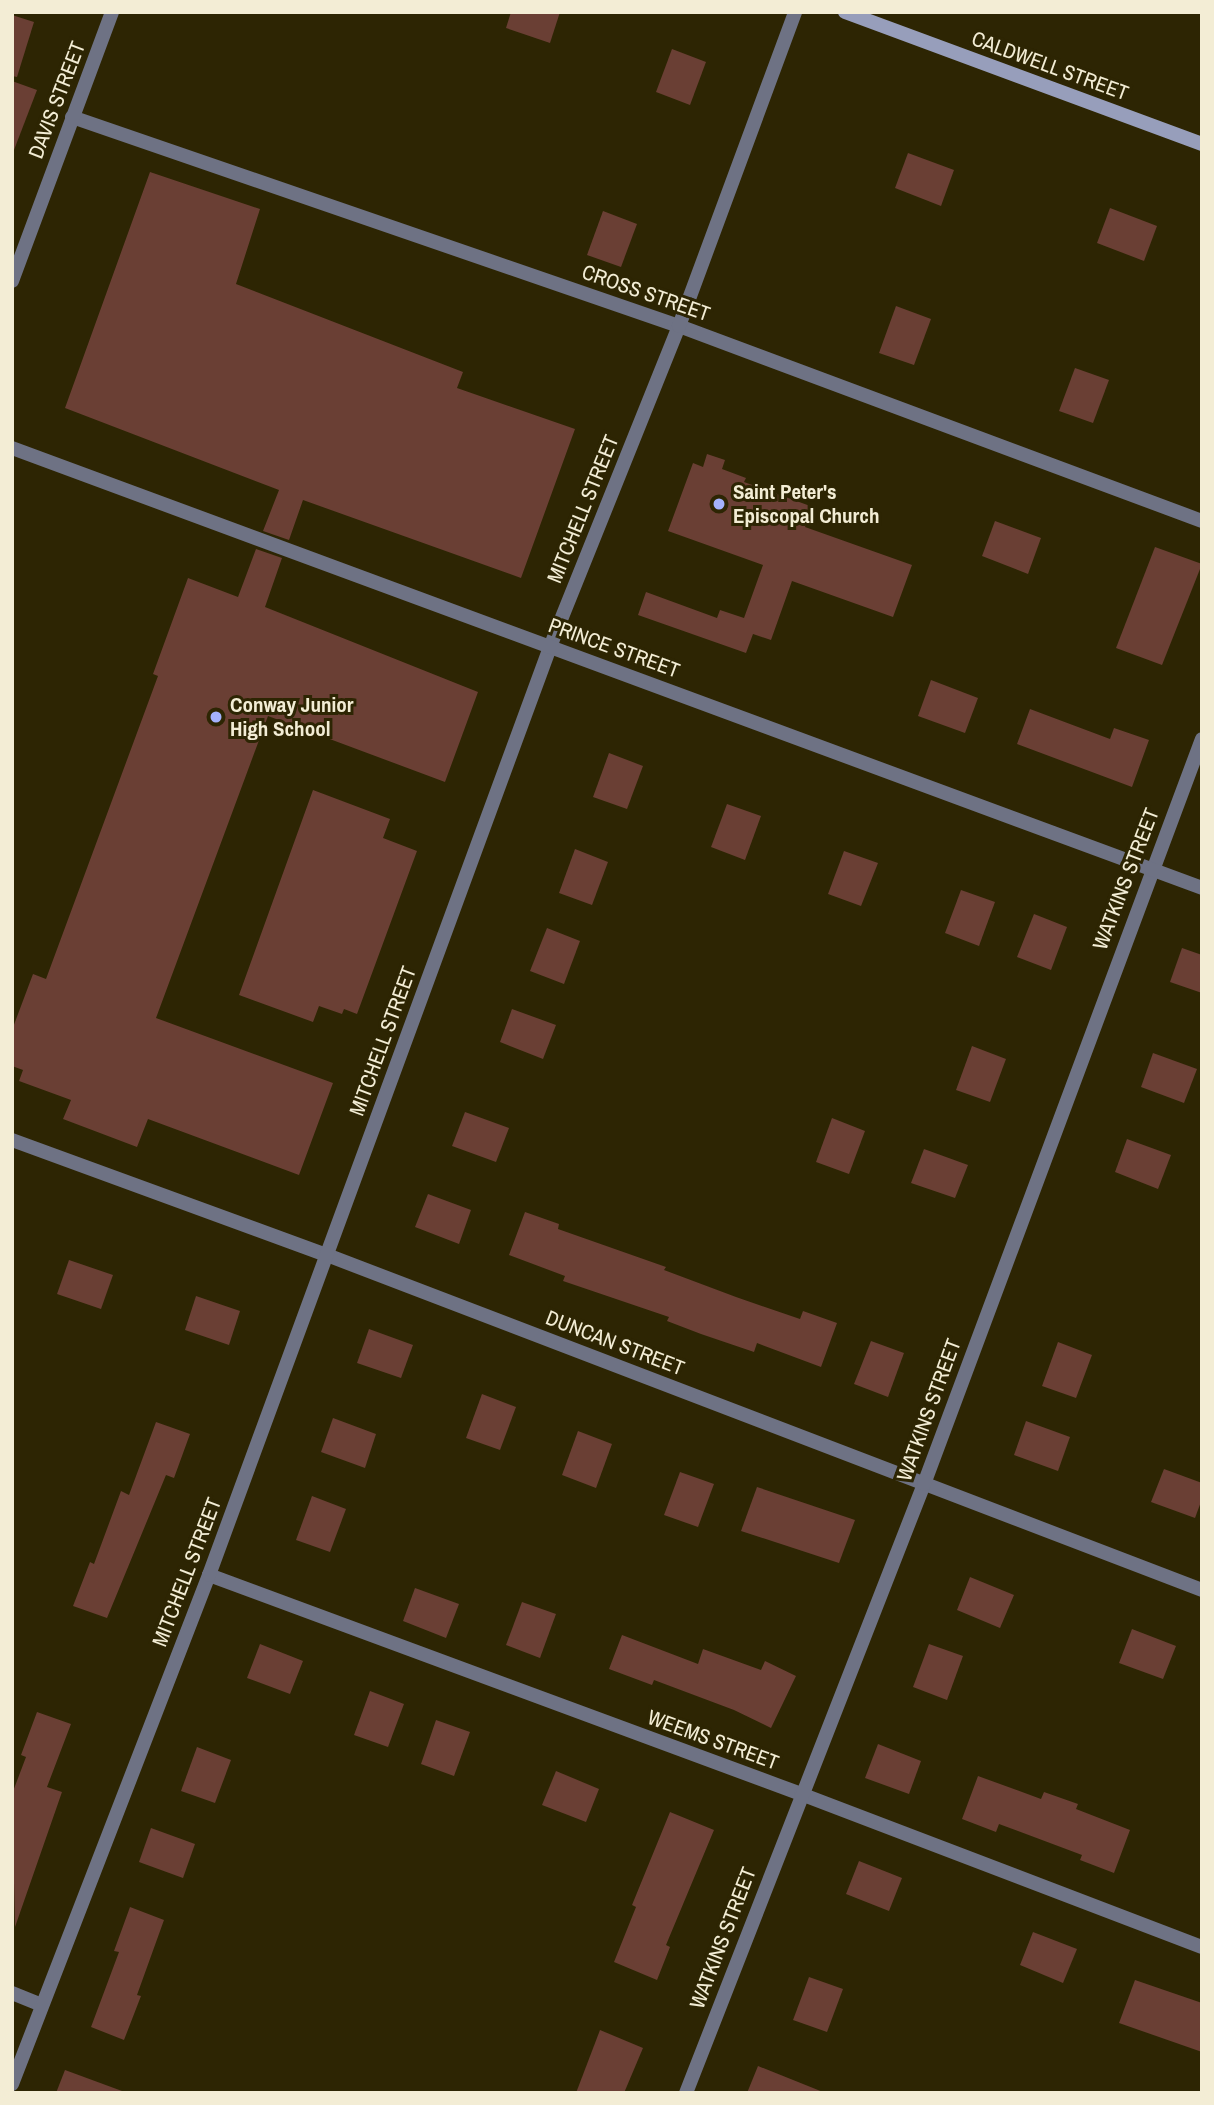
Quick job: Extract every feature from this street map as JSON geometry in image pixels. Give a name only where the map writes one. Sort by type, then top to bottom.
[{"type":"main road","name":"CALDWELL STREET","points":[[845,12],[1202,144]]},
{"type":"street","name":"DAVIS STREET","points":[[12,281],[112,12]]},
{"type":"street","name":"MITCHELL STREET","points":[[12,2084],[209,1576],[550,647],[679,326],[795,12]]},
{"type":"street","name":"CROSS STREET","points":[[72,117],[679,326],[1202,521]]},
{"type":"street","name":"PRINCE STREET","points":[[12,448],[1202,888]]},
{"type":"street","name":"WATKINS STREET","points":[[686,2093],[924,1484],[1151,869],[1202,739]]},
{"type":"street","name":"DUNCAN STREET","points":[[12,1140],[327,1255],[1202,1590]]},
{"type":"street","name":"WEEMS STREET","points":[[209,1576],[801,1794],[1202,1947]]},
{"type":"street","points":[[12,1993],[42,2005]]},
{"type":"building","points":[[511,12],[560,12],[550,43],[506,28]]},
{"type":"building","points":[[12,15],[34,22],[17,77],[12,76]]},
{"type":"building","points":[[672,49],[706,62],[690,105],[656,92]]},
{"type":"building","points":[[12,81],[37,90],[14,150],[12,150]]},
{"type":"building","points":[[908,153],[954,170],[941,206],[895,188]]},
{"type":"building","points":[[150,172],[260,209],[236,284],[463,372],[457,388],[575,429],[521,578],[303,500],[289,540],[263,531],[279,490],[65,408]]},
{"type":"building","points":[[1110,208],[1157,226],[1144,261],[1097,243]]},
{"type":"building","points":[[603,211],[637,224],[621,267],[587,255]]},
{"type":"building","points":[[896,306],[931,319],[914,365],[879,353]]},
{"type":"building","points":[[1075,368],[1109,380],[1093,423],[1059,411]]},
{"type":"building","points":[[707,454],[725,460],[722,469],[746,478],[744,482],[813,507],[805,527],[912,565],[893,617],[792,581],[771,640],[753,634],[746,653],[638,615],[646,592],[717,618],[720,610],[744,618],[763,565],[668,531],[693,463],[703,467]]},
{"type":"building","points":[[995,521],[1041,538],[1028,574],[982,556]]},
{"type":"building","points":[[1155,547],[1202,564],[1162,665],[1116,648]]},
{"type":"building","points":[[256,549],[282,558],[265,607],[478,692],[445,782],[268,716],[156,1018],[333,1083],[299,1175],[148,1119],[137,1147],[63,1119],[71,1100],[19,1081],[23,1070],[12,1066],[12,1030],[33,974],[46,979],[158,676],[153,674],[188,578],[238,597]]},
{"type":"building","points":[[931,680],[978,698],[965,733],[918,716]]},
{"type":"building","points":[[1030,709],[1110,739],[1114,728],[1149,740],[1132,787],[1017,744]]},
{"type":"building","points":[[609,753],[643,766],[627,809],[593,797]]},
{"type":"building","points":[[313,790],[390,819],[383,838],[417,851],[357,1014],[344,1009],[342,1014],[319,1006],[313,1022],[239,995]]},
{"type":"building","points":[[727,804],[761,816],[745,860],[711,847]]},
{"type":"building","points":[[575,849],[608,862],[592,905],[559,893]]},
{"type":"building","points":[[844,851],[878,863],[861,906],[828,894]]},
{"type":"building","points":[[961,890],[995,902],[979,946],[945,933]]},
{"type":"building","points":[[1034,914],[1067,927],[1051,970],[1017,957]]},
{"type":"building","points":[[547,928],[580,941],[564,984],[530,971]]},
{"type":"building","points":[[1182,948],[1202,955],[1202,993],[1170,982]]},
{"type":"building","points":[[512,1009],[556,1025],[543,1059],[500,1042]]},
{"type":"building","points":[[972,1046],[1006,1059],[990,1102],[956,1090]]},
{"type":"building","points":[[1153,1053],[1197,1069],[1184,1103],[1141,1087]]},
{"type":"building","points":[[465,1112],[509,1128],[496,1162],[452,1146]]},
{"type":"building","points":[[832,1118],[865,1131],[849,1174],[816,1162]]},
{"type":"building","points":[[1127,1139],[1171,1155],[1158,1189],[1115,1172]]},
{"type":"building","points":[[924,1149],[968,1165],[955,1198],[911,1183]]},
{"type":"building","points":[[428,1194],[471,1210],[459,1244],[415,1227]]},
{"type":"building","points":[[525,1212],[559,1224],[558,1229],[666,1267],[664,1270],[736,1297],[800,1319],[803,1311],[837,1323],[821,1367],[757,1343],[754,1352],[701,1334],[667,1321],[669,1317],[563,1281],[565,1276],[509,1255]]},
{"type":"building","points":[[69,1260],[113,1275],[101,1309],[57,1294]]},
{"type":"building","points":[[196,1296],[240,1311],[229,1345],[185,1330]]},
{"type":"building","points":[[369,1329],[413,1345],[401,1378],[357,1363]]},
{"type":"building","points":[[871,1341],[904,1353],[888,1397],[854,1384]]},
{"type":"building","points":[[1058,1342],[1092,1355],[1076,1398],[1042,1386]]},
{"type":"building","points":[[482,1394],[516,1407],[500,1450],[466,1438]]},
{"type":"building","points":[[333,1418],[376,1434],[365,1468],[321,1452]]},
{"type":"building","points":[[1026,1421],[1070,1437],[1058,1471],[1014,1455]]},
{"type":"building","points":[[156,1422],[190,1434],[174,1478],[166,1475],[107,1618],[73,1606],[90,1562],[94,1564],[121,1491],[129,1495]]},
{"type":"building","points":[[578,1431],[612,1444],[596,1488],[562,1475]]},
{"type":"building","points":[[1164,1469],[1202,1483],[1202,1499],[1195,1518],[1151,1502]]},
{"type":"building","points":[[680,1472],[714,1484],[698,1527],[664,1515]]},
{"type":"building","points":[[757,1487],[855,1520],[839,1563],[741,1531]]},
{"type":"building","points":[[312,1496],[346,1509],[330,1552],[296,1540]]},
{"type":"building","points":[[970,1577],[1014,1595],[1000,1628],[957,1610]]},
{"type":"building","points":[[415,1588],[459,1604],[446,1638],[403,1621]]},
{"type":"building","points":[[522,1602],[556,1614],[540,1658],[506,1645]]},
{"type":"building","points":[[1132,1629],[1176,1646],[1163,1679],[1119,1663]]},
{"type":"building","points":[[622,1635],[698,1664],[703,1649],[761,1670],[765,1661],[796,1676],[771,1728],[734,1710],[654,1680],[652,1685],[609,1669]]},
{"type":"building","points":[[260,1644],[303,1661],[290,1694],[247,1678]]},
{"type":"building","points":[[929,1644],[963,1656],[947,1700],[913,1687]]},
{"type":"building","points":[[370,1691],[404,1704],[388,1747],[354,1735]]},
{"type":"building","points":[[37,1712],[71,1724],[47,1787],[62,1792],[15,1927],[12,1794],[26,1757],[21,1755]]},
{"type":"building","points":[[436,1720],[470,1732],[454,1776],[421,1764]]},
{"type":"building","points":[[878,1744],[921,1761],[909,1794],[865,1778]]},
{"type":"building","points":[[197,1747],[231,1760],[215,1803],[181,1791]]},
{"type":"building","points":[[556,1771],[599,1789],[586,1822],[542,1805]]},
{"type":"building","points":[[978,1776],[1041,1799],[1044,1792],[1078,1804],[1076,1809],[1130,1830],[1114,1873],[1080,1860],[1082,1855],[999,1824],[996,1832],[962,1819]]},
{"type":"building","points":[[670,1812],[714,1830],[666,1945],[670,1947],[657,1980],[614,1962],[636,1907],[632,1905]]},
{"type":"building","points":[[151,1828],[195,1844],[183,1878],[139,1862]]},
{"type":"building","points":[[859,1861],[902,1878],[889,1911],[846,1894]]},
{"type":"building","points":[[130,1907],[164,1920],[137,1995],[141,1996],[124,2040],[91,2027],[119,1952],[114,1951]]},
{"type":"building","points":[[1033,1932],[1077,1949],[1063,1983],[1020,1965]]},
{"type":"building","points":[[809,1977],[843,1989],[827,2032],[793,2020]]},
{"type":"building","points":[[1135,1980],[1202,2003],[1202,2052],[1119,2023]]},
{"type":"building","points":[[600,2030],[643,2048],[624,2093],[576,2093]]},
{"type":"building","points":[[758,2066],[823,2092],[823,2093],[747,2093]]},
{"type":"building","points":[[65,2070],[122,2091],[122,2093],[56,2093]]},
{"type":"place","name":"Saint Peter's Episcopal Church","points":[[719,504]]},
{"type":"place","name":"Conway Junior High School","points":[[216,717]]}]
